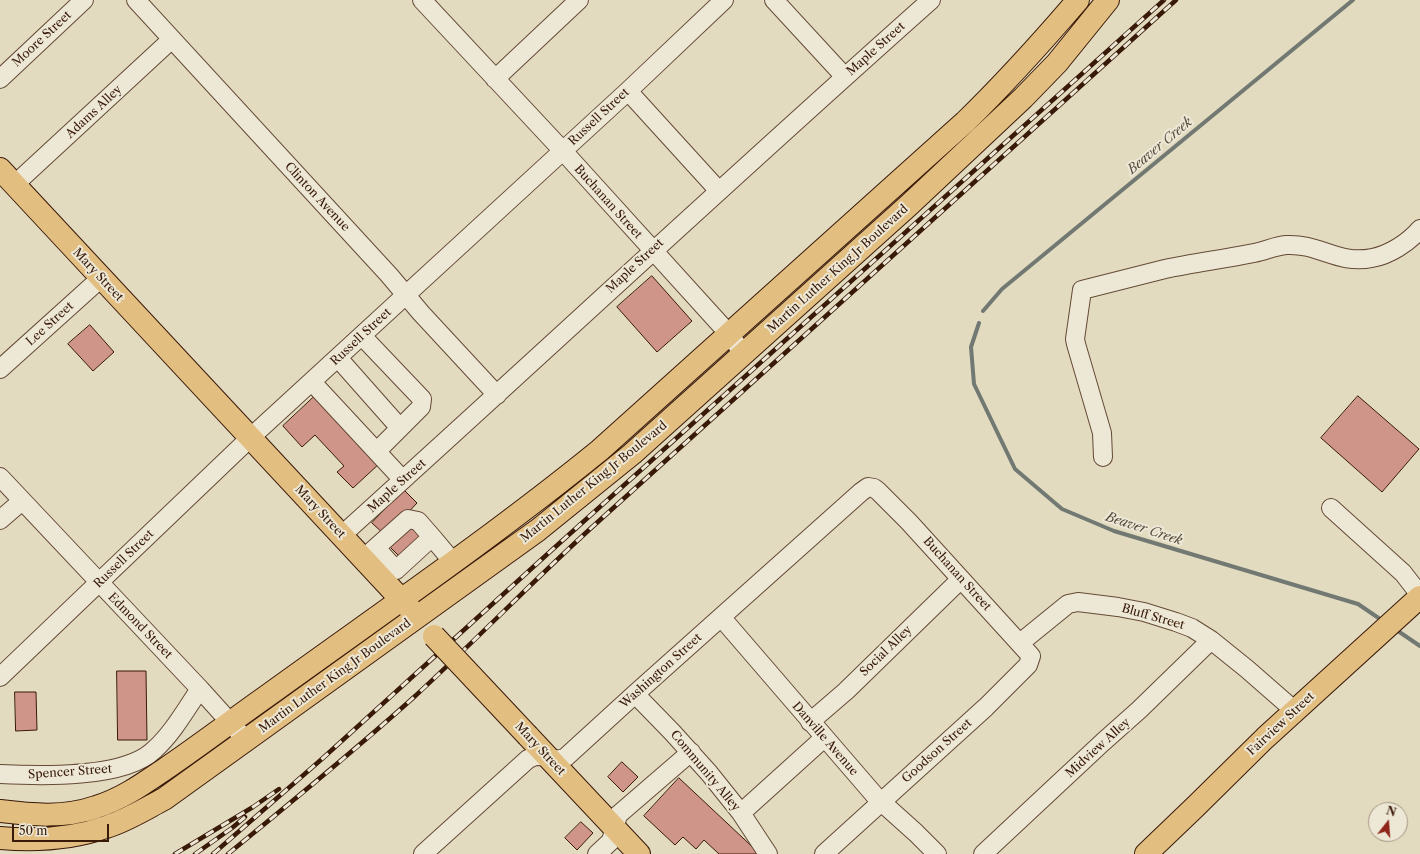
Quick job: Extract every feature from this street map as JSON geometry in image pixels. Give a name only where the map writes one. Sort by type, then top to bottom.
[{"type":"main road","name":"Martin Luther King Jr Boulevard","points":[[0,811],[34,815],[75,813],[101,806],[134,790],[402,600],[541,497],[600,450],[965,122],[1040,44],[1078,0]]},
{"type":"main road","name":"Martin Luther King Jr Boulevard","points":[[0,838],[21,840],[78,835],[106,827],[136,815],[164,799],[538,530],[626,458],[909,205],[1023,98],[1057,63],[1108,0]]},
{"type":"main road","name":"Mary Street","points":[[7,177],[342,535],[370,553],[402,600],[434,636],[639,854]]},
{"type":"main road","name":"Fairview Street","points":[[1146,854],[1201,802],[1264,738],[1415,602]]},
{"type":"street","name":"Moore Street","points":[[0,78],[84,0]]},
{"type":"street","name":"Clinton Avenue","points":[[136,0],[389,275],[497,395]]},
{"type":"street","name":"Buchanan Street","points":[[422,0],[563,151],[652,251],[729,334],[743,353]]},
{"type":"street","points":[[495,79],[579,0]]},
{"type":"street","name":"Russell Street","points":[[0,677],[250,438],[628,91],[724,0]]},
{"type":"street","points":[[774,0],[845,76]]},
{"type":"street","name":"Maple Street","points":[[342,535],[497,395],[652,251],[931,0]]},
{"type":"street","name":"Adams Alley","points":[[7,177],[172,39]]},
{"type":"street","points":[[628,91],[719,191]]},
{"type":"street","points":[[1103,458],[1102,433],[1075,339],[1082,290],[1166,269],[1256,253],[1282,246],[1303,246],[1316,248],[1346,260],[1374,258],[1394,250],[1405,243],[1420,229]]},
{"type":"street","name":"Lee Street","points":[[0,369],[101,278]]},
{"type":"street","points":[[362,336],[422,399],[421,407],[377,451]]},
{"type":"street","points":[[338,358],[400,428]]},
{"type":"street","points":[[312,382],[403,480]]},
{"type":"street","name":"Washington Street","points":[[423,854],[523,762],[536,756],[558,760],[566,757],[861,492],[868,487],[874,488],[894,506]]},
{"type":"street","name":"Edmond Street","points":[[5,503],[99,583],[200,689],[246,740]]},
{"type":"street","name":"Buchanan Street","points":[[894,506],[1020,643]]},
{"type":"street","points":[[1331,508],[1403,573],[1415,602]]},
{"type":"street","points":[[432,537],[396,570],[370,553],[408,519],[418,521],[432,537],[453,562]]},
{"type":"street","name":"Social Alley","points":[[810,722],[846,691],[961,579]]},
{"type":"street","name":"Bluff Street","points":[[1020,643],[1061,608],[1068,604],[1078,602],[1144,612],[1192,628],[1211,640],[1295,711]]},
{"type":"street","name":"Danville Avenue","points":[[721,617],[810,722],[881,802],[937,854]]},
{"type":"street","name":"Midview Alley","points":[[983,854],[1102,742],[1139,710],[1211,640]]},
{"type":"street","name":"Goodson Street","points":[[824,854],[986,707],[1028,665],[1031,656],[1020,643]]},
{"type":"street","name":"Spencer Street","points":[[0,774],[28,775],[88,773],[131,765],[154,751],[167,736],[200,689]]},
{"type":"street","name":"Community Alley","points":[[635,694],[691,752],[709,773],[741,813],[768,854]]},
{"type":"street","points":[[741,813],[824,738]]},
{"type":"street","points":[[597,854],[611,841],[618,815],[691,752]]},
{"type":"building","points":[[652,276],[692,321],[657,352],[617,307]]},
{"type":"building","points":[[90,325],[114,352],[93,371],[68,344]]},
{"type":"building","points":[[315,396],[380,463],[353,488],[337,472],[344,466],[315,435],[302,447],[283,426]]},
{"type":"building","points":[[1358,396],[1419,449],[1382,492],[1321,438]]},
{"type":"building","points":[[404,490],[417,503],[386,536],[372,523]]},
{"type":"building","points":[[410,526],[421,537],[400,557],[390,547]]},
{"type":"building","points":[[117,671],[146,671],[147,740],[118,740]]},
{"type":"building","points":[[15,692],[36,692],[37,730],[16,731]]},
{"type":"building","points":[[622,762],[638,777],[623,792],[608,777]]},
{"type":"building","points":[[679,778],[760,854],[719,854],[704,840],[696,849],[683,837],[675,845],[644,816]]},
{"type":"building","points":[[581,822],[593,833],[577,850],[565,838]]},
{"type":"waterway","name":"Beaver Creek","points":[[983,311],[1002,289],[1353,0]]},
{"type":"waterway","name":"Beaver Creek","points":[[979,323],[971,347],[974,384],[1015,469],[1062,509],[1114,531],[1358,604],[1383,621]]},
{"type":"waterway","name":"Beaver Creek","points":[[1395,629],[1420,646]]},
{"type":"railway","points":[[213,854],[323,758],[553,549],[1164,0]]},
{"type":"railway","points":[[228,854],[344,758],[413,698],[590,529],[1176,0]]},
{"type":"railway","points":[[175,854],[253,807],[279,789]]},
{"type":"railway","points":[[195,854],[245,817]]}]
